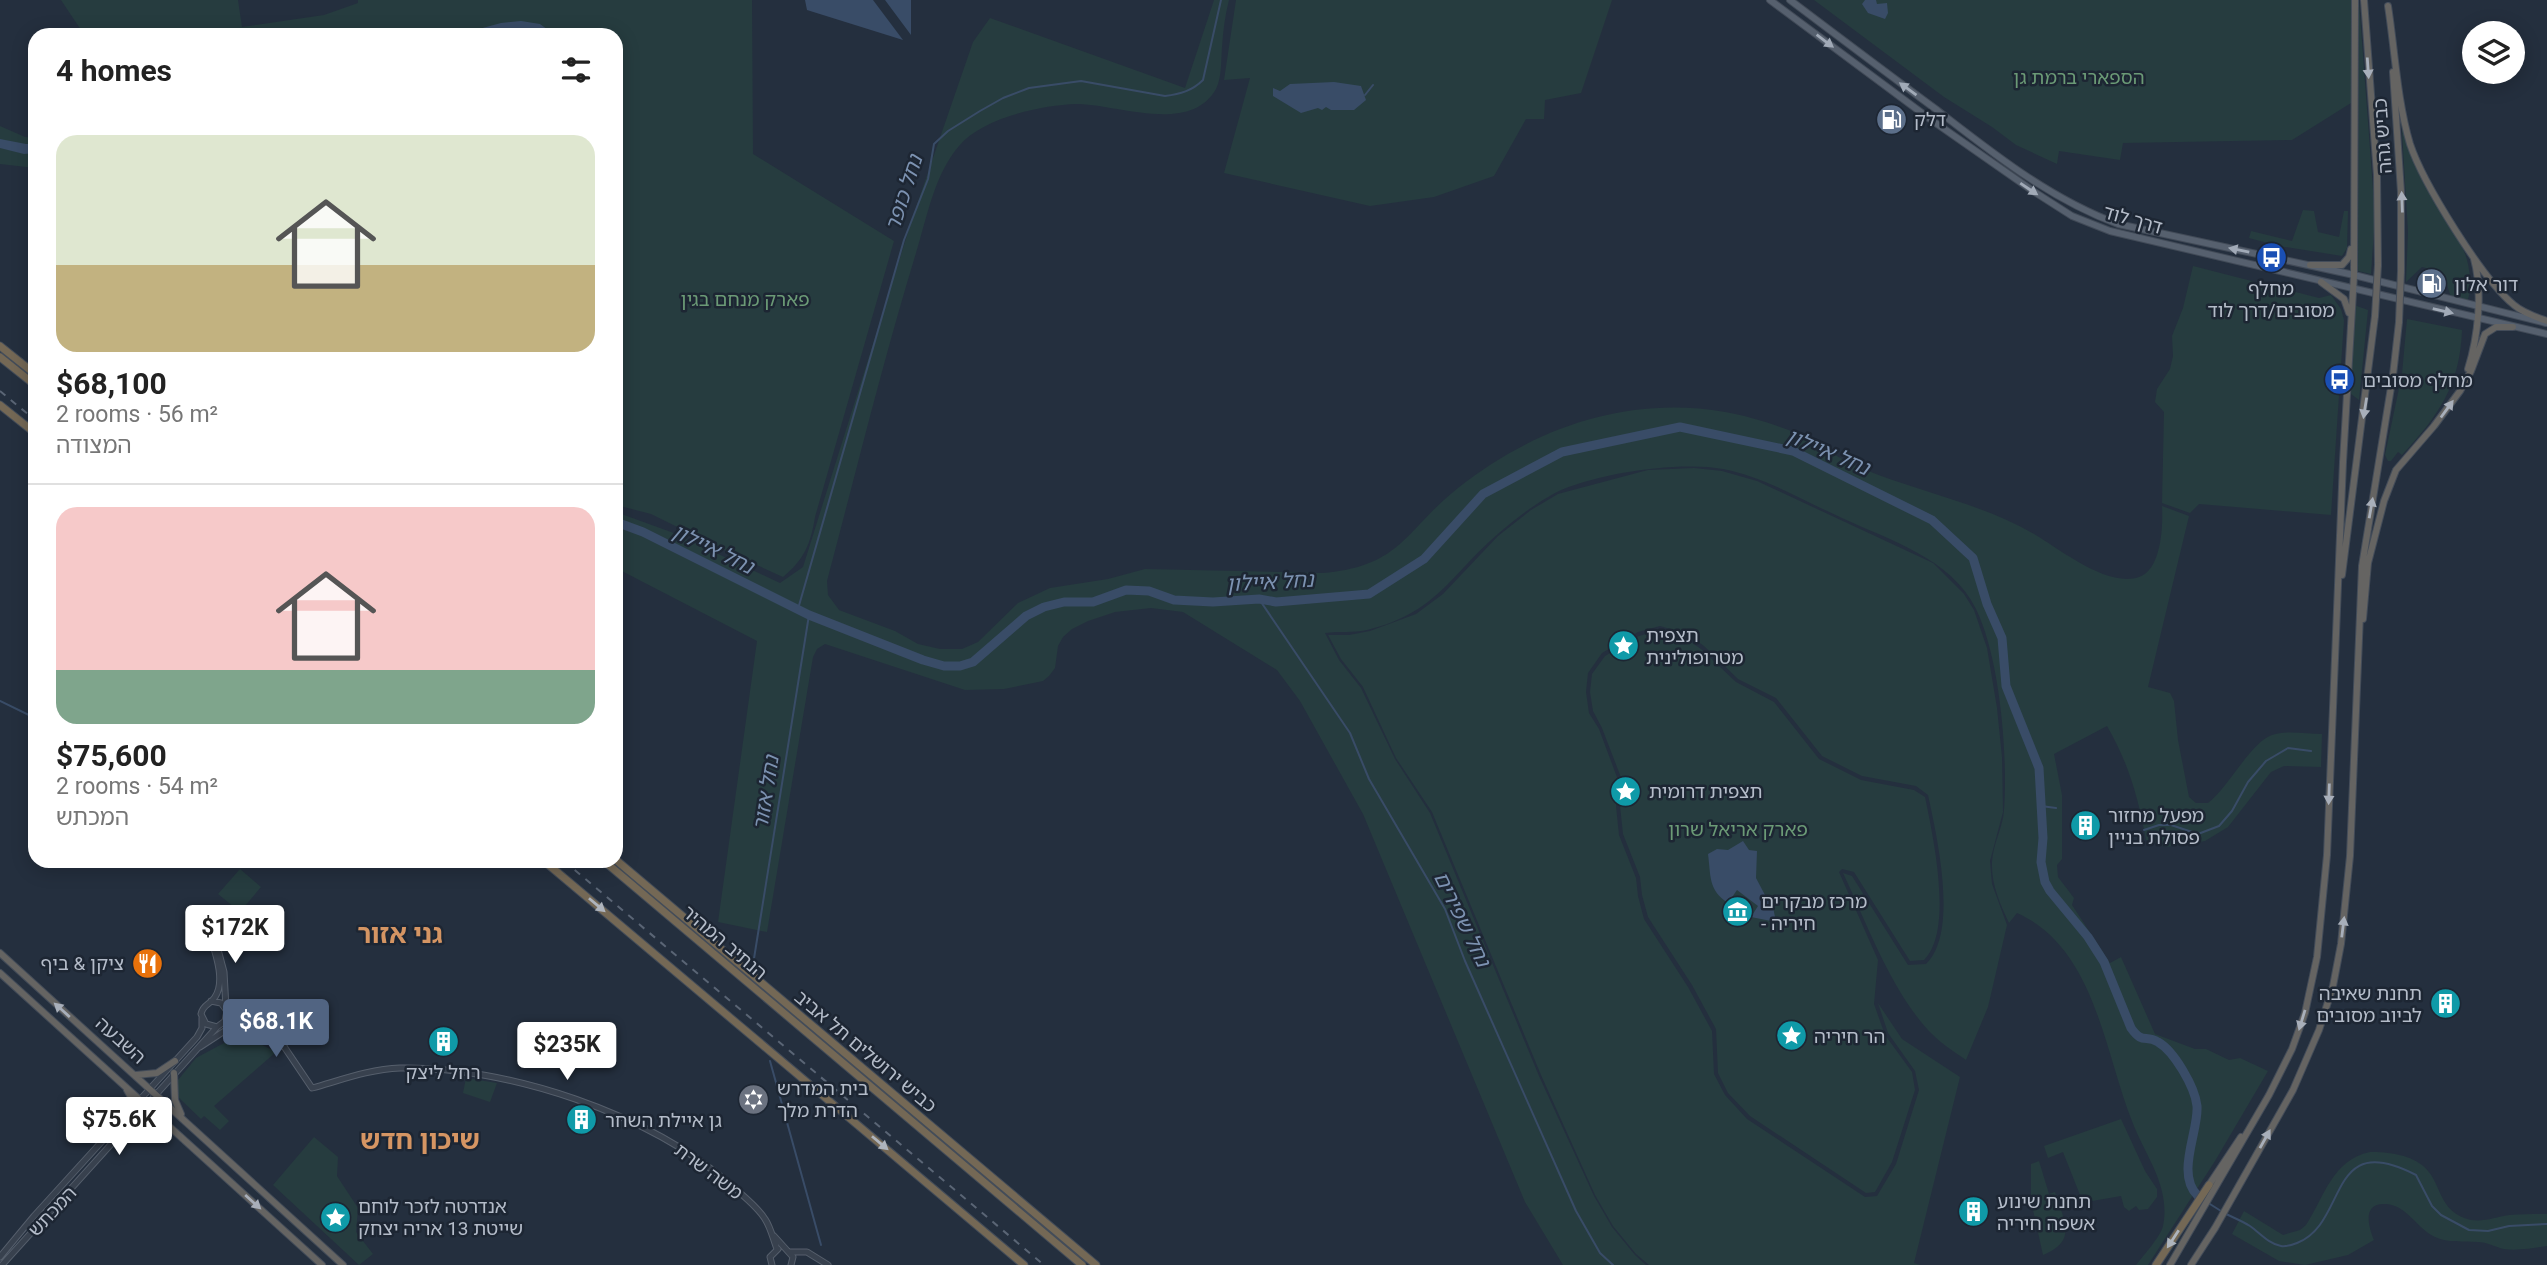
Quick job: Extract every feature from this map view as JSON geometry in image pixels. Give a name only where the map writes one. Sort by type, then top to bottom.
[{"type":"highway","points":[[2170,1265],[2199,1219],[2213,1187],[2270,1095],[2300,1028],[2317,957],[2327,855],[2354,275],[2354,0]]},
{"type":"highway","name":"כביש גהה","points":[[2331,726],[2342,572],[2369,377],[2378,265],[2377,175],[2364,0]]},
{"type":"highway","points":[[2388,3],[2410,143],[2431,189],[2470,251],[2502,294],[2515,306],[2547,323]]},
{"type":"highway","name":"כביש גהה","points":[[2354,722],[2362,566],[2399,322],[2403,235],[2388,3]]},
{"type":"highway","points":[[2310,265],[2342,265],[2349,257],[2354,174]]},
{"type":"highway","points":[[2460,391],[2472,353],[2477,306],[2477,270],[2470,251]]},
{"type":"highway","points":[[2321,282],[2344,299],[2350,321]]},
{"type":"highway","points":[[2191,1265],[2232,1199],[2293,1090],[2319,1030],[2333,985],[2341,944],[2350,856],[2354,722],[2368,564],[2384,501],[2402,462],[2460,391],[2485,334],[2496,327],[2513,327]]},
{"type":"highway","points":[[0,346],[28,368]]},
{"type":"highway","points":[[0,357],[28,379]]},
{"type":"highway","points":[[0,405],[28,427]]},
{"type":"highway","name":"כביש ירושלים תל אביב","points":[[623,866],[1096,1265]]},
{"type":"highway","points":[[552,868],[1024,1265]]},
{"type":"highway","name":"הנתיב המהיר","points":[[612,868],[1082,1265]]},
{"type":"highway","name":"השבעה","points":[[0,953],[343,1265]]},
{"type":"highway","name":"השבעה","points":[[0,973],[322,1265]]},
{"type":"highway","points":[[136,1075],[157,1073],[175,1061]]},
{"type":"highway","points":[[174,1073],[175,1100],[186,1121]]},
{"type":"highway","points":[[125,1086],[131,1097],[132,1109]]},
{"type":"highway","points":[[137,1117],[149,1114],[160,1117]]},
{"type":"highway","points":[[2156,1265],[2190,1213],[2213,1187]]},
{"type":"main road","name":"דרך לוד","points":[[1770,0],[1930,119],[2072,216],[2110,232],[2547,334]]},
{"type":"main road","name":"דרך לוד","points":[[1790,0],[1997,157],[2089,214],[2118,224],[2354,275],[2547,323]]},
{"type":"street","points":[[217,1027],[208,1026],[202,1018],[203,1007],[211,1001],[218,989],[219,975],[210,928],[223,972],[226,1010],[224,1023]]},
{"type":"street","points":[[189,1055],[224,1023],[236,1023],[278,1046],[287,1040],[281,1030],[266,1032],[226,1010],[219,1002],[211,1001]]},
{"type":"street","name":"המכתש","points":[[0,1257],[200,1032],[202,1018]]},
{"type":"street","points":[[189,1055],[226,1030],[244,1027]]},
{"type":"street","points":[[273,1033],[273,1043]]},
{"type":"street","name":"משה שרת","points":[[283,1045],[312,1088],[365,1072],[399,1068],[431,1070],[509,1080],[558,1093],[630,1121],[692,1154],[745,1198],[762,1216],[776,1249]]},
{"type":"street","name":"המכתש","points":[[2,1265],[148,1106],[189,1055]]},
{"type":"street","name":"משה שרת","points":[[770,1231],[789,1253]]},
{"type":"street","points":[[772,1265],[771,1257],[776,1249],[789,1253],[805,1252],[828,1265]]},
{"type":"street","points":[[789,1253],[791,1265]]},
{"type":"green space","name":"פארק מנחם בגין","points":[[61,0],[238,0],[242,27],[324,15],[358,3],[358,0],[752,0],[753,154],[894,241],[811,535],[796,564],[783,577],[651,514],[623,507],[623,28],[80,28]]},
{"type":"green space","points":[[1214,0],[1229,0],[1219,79],[1216,89],[1204,103],[1189,111],[1171,114],[1076,104],[1030,110],[982,128],[969,136],[950,157],[937,183],[928,211],[827,581],[828,595],[839,610],[895,631],[918,644],[940,649],[962,649],[978,642],[1018,603],[1050,588],[1108,579],[1145,569],[1323,573],[1349,569],[1370,563],[1400,544],[1458,488],[1518,448],[1583,421],[1653,408],[1725,412],[1788,430],[1861,468],[2014,523],[2085,566],[2113,577],[2139,577],[2152,565],[2159,546],[2162,506],[2189,516],[2148,687],[2170,693],[2174,701],[2189,797],[2196,803],[2208,803],[2256,746],[2272,735],[2290,732],[2322,734],[2321,767],[2284,766],[2271,772],[2228,827],[2205,841],[2166,847],[2146,840],[2132,781],[2107,726],[2054,754],[2062,795],[2062,859],[2057,865],[2058,877],[2074,898],[2072,905],[2110,963],[2121,957],[2155,1034],[2195,1049],[2206,1049],[2229,1060],[2240,1058],[2268,1071],[2215,1161],[2148,1265],[2136,1265],[2162,1230],[2163,1198],[2160,1184],[2132,1121],[2093,1004],[2064,950],[2043,929],[2017,913],[2009,923],[1995,886],[1993,855],[2004,810],[2005,762],[1991,653],[1976,609],[1965,591],[1951,576],[1917,553],[1784,490],[1723,469],[1684,467],[1638,470],[1592,480],[1555,493],[1512,522],[1441,591],[1410,614],[1367,630],[1325,633],[1339,660],[1361,688],[1395,759],[1430,813],[1539,1076],[1594,1196],[1612,1227],[1646,1265],[1563,1265],[1525,1202],[1363,814],[1300,701],[1277,670],[1183,612],[1151,608],[1115,612],[1088,621],[1063,637],[1058,646],[1055,668],[1043,681],[1004,689],[965,690],[825,644],[817,649],[813,657],[767,932],[718,922],[757,641],[623,572],[623,515],[671,532],[780,583],[803,567],[914,213],[973,42],[990,18],[1185,88]]},
{"type":"green space","points":[[1236,0],[1612,0],[1581,93],[1545,100],[1544,119],[1526,119],[1494,176],[1434,197],[1370,206],[1224,173],[1250,78],[1224,80]]},
{"type":"green space","name":"הספארי ברמת גן","points":[[1814,0],[2354,0],[2351,103],[2292,140],[2123,143],[2120,160],[2059,151],[2057,164],[2016,145],[1944,97]]},
{"type":"green space","points":[[2359,2],[2375,216],[2371,274],[2358,271]]},
{"type":"green space","points":[[2401,115],[2408,144],[2420,174],[2465,253],[2470,279],[2467,301],[2451,297],[2445,279],[2438,271],[2422,267],[2406,282],[2408,232]]},
{"type":"green space","points":[[0,126],[28,137],[28,167],[0,164]]},
{"type":"green space","points":[[2303,210],[2314,211],[2318,232],[2339,237],[2344,211],[2348,211],[2347,248],[2342,256],[2279,246],[2249,238],[2251,231],[2292,241]]},
{"type":"green space","points":[[2193,266],[2319,298],[2331,295],[2341,309],[2344,320],[2331,515],[2199,504],[2190,513],[2162,503],[2164,412],[2155,402],[2157,389],[2170,369],[2173,356],[2172,336],[2183,308]]},
{"type":"green space","points":[[2354,305],[2368,310],[2359,400],[2351,394]]},
{"type":"green space","points":[[2407,319],[2462,330],[2460,350],[2452,384],[2436,413],[2402,455],[2398,452],[2388,461],[2385,455],[2402,374]]},
{"type":"green space","points":[[1694,468],[1722,471],[1757,481],[1933,563],[1964,594],[1974,610],[1987,648],[2002,757],[2003,812],[1990,861],[1992,884],[2007,925],[1988,1007],[1966,1060],[1932,1034],[1902,995],[1880,955],[1843,873],[1852,876],[1908,965],[1926,964],[1936,949],[1942,930],[1944,908],[1940,858],[1928,795],[1916,786],[1862,776],[1822,756],[1776,698],[1738,679],[1704,646],[1687,634],[1660,626],[1638,632],[1602,653],[1588,673],[1586,692],[1589,713],[1599,729],[1621,788],[1616,806],[1619,835],[1636,878],[1644,919],[1688,987],[1712,1031],[1714,1074],[1725,1095],[1747,1119],[1865,1197],[1877,1196],[1896,1164],[1919,1090],[1915,1071],[1888,1033],[1878,1003],[1902,1039],[1960,1077],[1914,1263],[1920,1265],[1649,1265],[1636,1254],[1613,1226],[1595,1195],[1541,1075],[1432,812],[1396,758],[1363,687],[1341,659],[1328,635],[1370,631],[1416,614],[1443,594],[1498,536],[1531,510],[1558,494],[1648,470]]},
{"type":"green space","name":"פארק אריאל שרון","points":[[1660,630],[1685,638],[1701,649],[1736,682],[1774,702],[1819,759],[1861,780],[1914,790],[1925,797],[1936,858],[1940,906],[1933,946],[1924,960],[1910,961],[1854,872],[1842,869],[1839,872],[1878,960],[1874,1004],[1885,1035],[1912,1072],[1915,1090],[1892,1162],[1875,1192],[1866,1193],[1750,1116],[1728,1093],[1718,1073],[1716,1029],[1692,985],[1648,917],[1640,877],[1623,834],[1620,806],[1625,788],[1593,711],[1590,692],[1592,674],[1605,656],[1639,636]]},
{"type":"green space","points":[[240,869],[261,887],[240,912],[218,894]]},
{"type":"green space","points":[[279,1000],[315,1025],[277,1029],[256,1023]]},
{"type":"green space","points":[[241,1034],[276,1052],[214,1106],[229,1121],[220,1130],[204,1116],[201,1119],[177,1096],[178,1080],[196,1058]]},
{"type":"green space","points":[[466,1078],[497,1083],[490,1102],[463,1093]]},
{"type":"green space","points":[[2121,1119],[2145,1171],[2157,1189],[2157,1197],[2148,1209],[2139,1210],[2136,1206],[2129,1211],[2124,1207],[2121,1196],[2075,1204],[2073,1196],[2080,1195],[2063,1152],[2048,1158],[2044,1146]]},
{"type":"green space","points":[[314,1137],[338,1157],[337,1176],[358,1208],[356,1232],[373,1254],[359,1265],[273,1185]]},
{"type":"green space","points":[[2370,1152],[2397,1154],[2422,1165],[2434,1179],[2452,1210],[2471,1220],[2547,1214],[2547,1246],[2509,1250],[2481,1242],[2440,1239],[2400,1208],[2386,1204],[2378,1204],[2370,1211],[2369,1222],[2374,1240],[2348,1255],[2305,1265],[2279,1261],[2232,1234],[2244,1211],[2283,1235],[2300,1230],[2306,1225],[2338,1171],[2357,1156]]},
{"type":"green space","points":[[2039,1161],[2049,1194],[2055,1192],[2065,1229],[2065,1237],[2061,1243],[2043,1255],[2031,1201],[2031,1164]]},
{"type":"water","points":[[805,0],[873,0],[903,40],[807,10]]},
{"type":"water","points":[[885,0],[911,0],[911,35]]},
{"type":"water","points":[[1865,0],[1876,0],[1877,4],[1887,3],[1888,13],[1885,19],[1868,13],[1862,4]]},
{"type":"water","points":[[521,21],[540,24],[545,28],[483,28]]},
{"type":"water","points":[[1334,82],[1361,86],[1366,100],[1354,110],[1331,110],[1326,107],[1301,113],[1273,96],[1273,88],[1280,91],[1290,84]]},
{"type":"water","points":[[0,139],[28,144],[28,154],[24,154],[0,148]]},
{"type":"water","points":[[1743,841],[1749,850],[1757,851],[1756,878],[1765,895],[1771,897],[1776,922],[1751,917],[1758,906],[1737,890],[1728,903],[1714,888],[1708,854],[1717,849],[1728,850]]},
{"type":"waterway","name":"נחל כופר","points":[[798,609],[904,240],[928,179],[934,144],[948,131],[980,111],[1029,88],[1081,81],[1165,96],[1190,89],[1203,80],[1221,0]]},
{"type":"waterway","points":[[1365,95],[1373,85]]},
{"type":"waterway","name":"נחל איילון","points":[[623,525],[809,615],[923,660],[944,666],[960,666],[973,662],[1026,616],[1044,607],[1064,602],[1093,602],[1126,590],[1149,591],[1174,600],[1213,602],[1259,599],[1276,602],[1369,594],[1424,559],[1483,494],[1562,452],[1680,427],[1793,451],[1932,520],[1973,558],[1987,604],[2002,638],[2006,686],[2039,768],[2043,838],[2041,862],[2045,882],[2104,962],[2131,1028],[2141,1038],[2154,1040],[2171,1053],[2188,1080],[2197,1106],[2188,1176],[2191,1187],[2198,1196]]},
{"type":"waterway","name":"נחל שפירים","points":[[1259,599],[1350,733],[1369,779],[1445,909],[1465,961],[1576,1211],[1600,1253],[1613,1265]]},
{"type":"waterway","name":"נחל אזור","points":[[752,971],[809,615]]},
{"type":"waterway","name":"נחל אזור","points":[[0,701],[28,715]]},
{"type":"waterway","points":[[2144,830],[2159,825],[2171,825],[2198,834],[2219,826],[2232,811],[2248,782],[2266,761],[2288,748],[2311,751]]},
{"type":"waterway","points":[[2041,806],[2056,808]]},
{"type":"waterway","name":"נחל אזור","points":[[770,1061],[821,1245]]},
{"type":"waterway","name":"נחל איילון","points":[[2226,1214],[2250,1226],[2272,1243],[2281,1246],[2297,1243],[2313,1232],[2325,1217],[2342,1184],[2353,1171],[2367,1163],[2387,1164],[2416,1175],[2432,1206],[2441,1215],[2469,1230],[2488,1231],[2509,1226],[2547,1224]]},
{"type":"waterway","name":"נחל איילון","points":[[2202,1199],[2221,1211]]},
{"type":"railway","points":[[0,391],[28,414]]},
{"type":"railway","points":[[572,868],[1044,1265]]},
{"type":"place","name":"דלק","points":[[1891,119]]},
{"type":"place","name":"מחלף מסובים/דרך לוד","points":[[2271,257]]},
{"type":"place","name":"דור אלון","points":[[2431,284]]},
{"type":"place","name":"מחלף מסובים","points":[[2340,380]]},
{"type":"place","name":"תצפית מטרופולינית","points":[[1623,646]]},
{"type":"place","name":"תצפית דרומית","points":[[1626,791]]},
{"type":"place","name":"מפעל מחזור פסולת בניין","points":[[2085,826]]},
{"type":"place","name":"מרכז מבקרים - חיריה","points":[[1738,912]]},
{"type":"place","name":"ציקן & ביף","points":[[147,963]]},
{"type":"place","name":"תחנת שאיבה לביוב מסובים","points":[[2445,1004]]},
{"type":"place","name":"הר חיריה","points":[[1791,1036]]},
{"type":"place","name":"רחל ליצק","points":[[443,1041]]},
{"type":"place","name":"בית המדרש הדרת מלך","points":[[754,1099]]},
{"type":"place","name":"גן איילת השחר","points":[[582,1120]]},
{"type":"place","name":"תחנת שינוע אשפה חיריה","points":[[1974,1212]]},
{"type":"place","name":"אנדרטה לזכר לוחם שייטת 13 אריה יצחק","points":[[335,1217]]},
{"type":"district","name":"גני אזור","points":[[400,934]]},
{"type":"district","name":"שיכון חדש","points":[[420,1140]]}]
